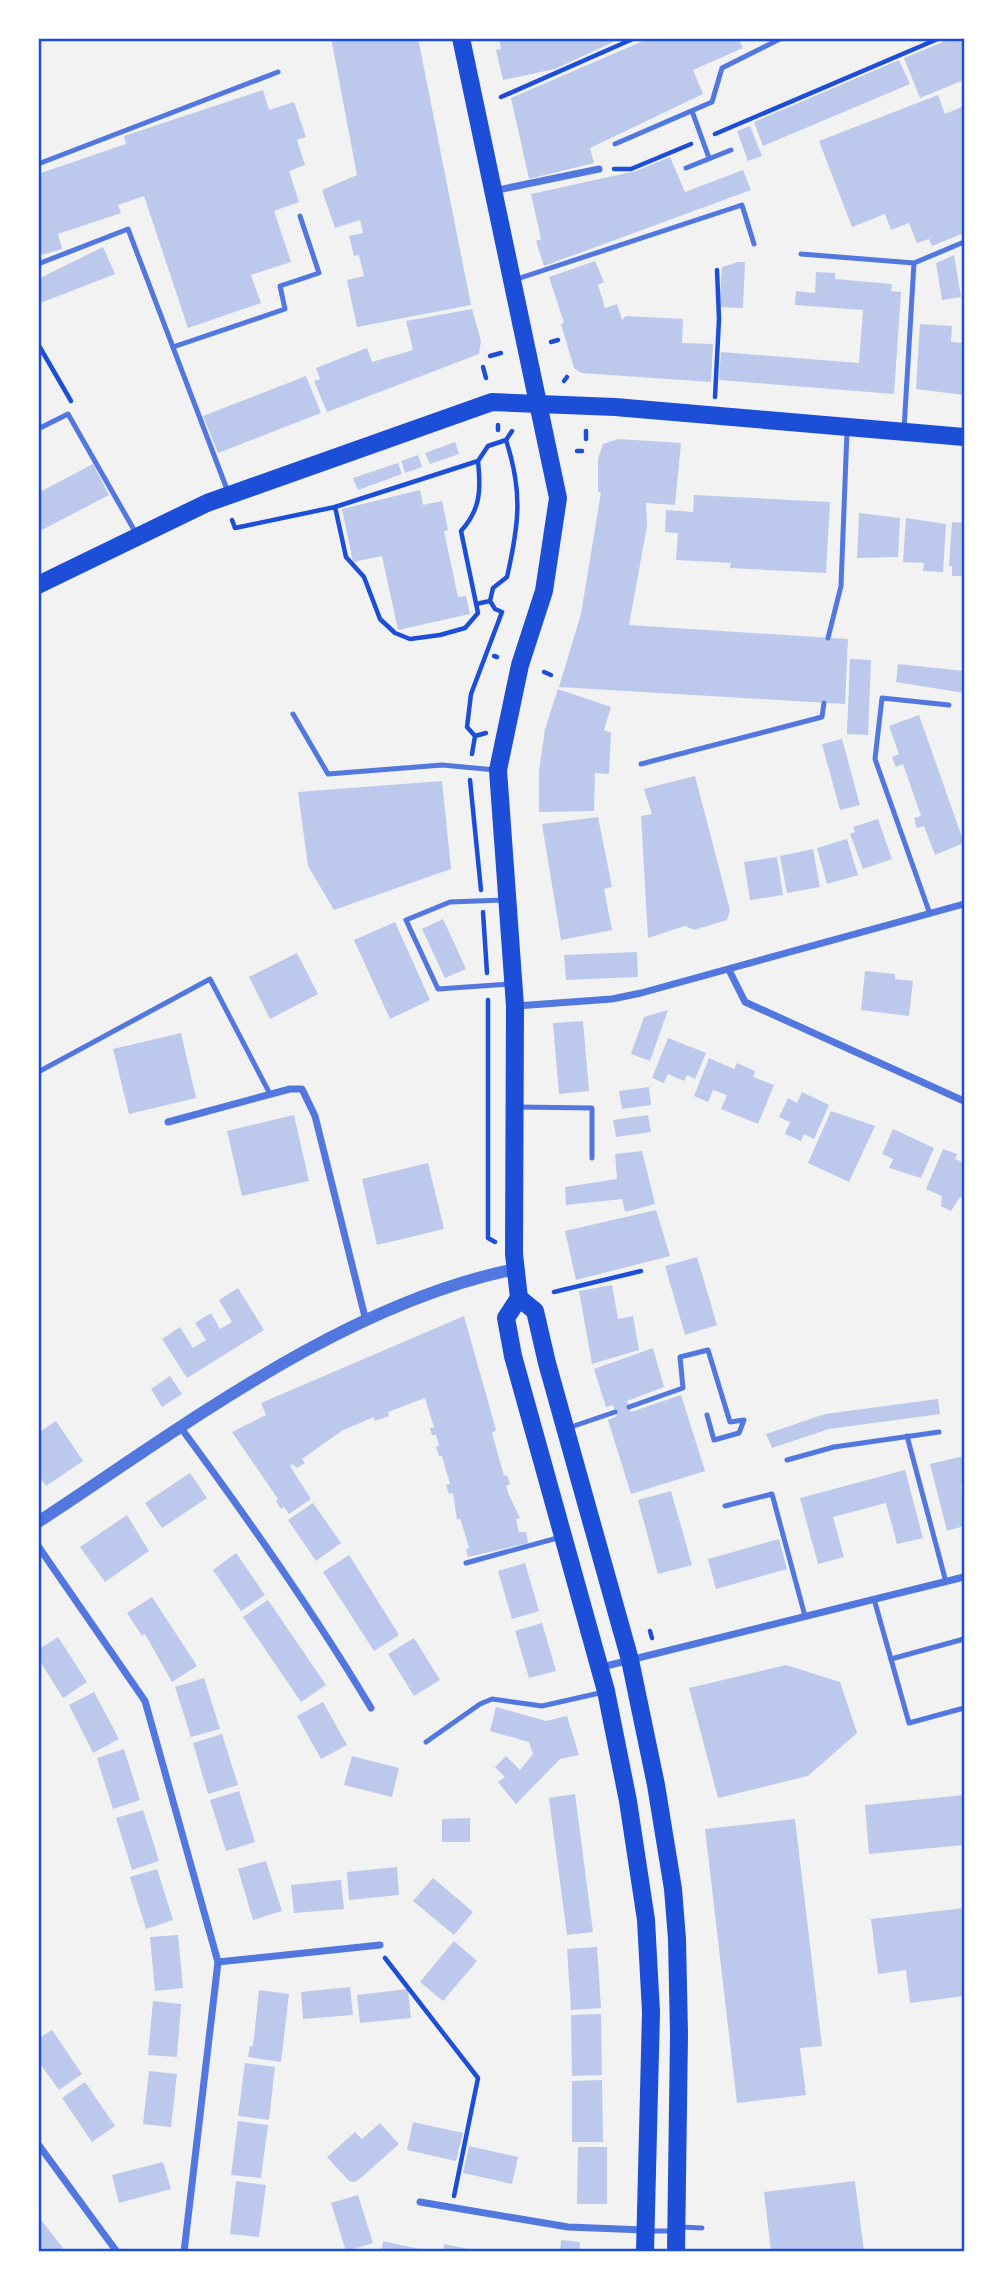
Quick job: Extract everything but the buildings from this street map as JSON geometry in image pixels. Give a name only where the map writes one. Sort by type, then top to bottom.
[{"type":"main road","points":[[461,38],[558,498],[544,591],[517,677],[498,770],[498,800],[509,900],[515,1006],[515,1269],[519,1298],[506,1318],[513,1356],[607,1691],[628,1801],[647,1934],[651,2012],[646,2252]]},
{"type":"main road","points":[[38,585],[136,535],[229,495],[492,402],[713,416],[964,437]]},
{"type":"main road","points":[[519,1298],[535,1311],[565,1430],[630,1660],[652,1758],[674,1901],[680,2034],[676,2252]]},
{"type":"street","points":[[492,191],[599,169]]},
{"type":"street","points":[[515,1006],[612,999],[729,970],[964,904]]},
{"type":"street","points":[[729,970],[744,1002],[964,1101]]},
{"type":"street","points":[[168,1122],[270,1094],[302,1089],[315,1116],[366,1321]]},
{"type":"street","points":[[38,1522],[181,1428],[299,1355],[366,1321],[451,1286],[515,1269]]},
{"type":"street","points":[[181,1428],[292,1581],[371,1708]]},
{"type":"street","points":[[38,1546],[145,1701],[218,1962],[184,2252]]},
{"type":"street","points":[[600,1667],[964,1577]]},
{"type":"street","points":[[218,1962],[380,1945]]},
{"type":"street","points":[[38,2144],[117,2252]]},
{"type":"street","points":[[420,2202],[568,2227],[646,2231]]},
{"type":"lane","points":[[615,144],[712,102],[722,68],[782,38]]},
{"type":"lane","points":[[38,164],[278,72]]},
{"type":"lane","points":[[692,111],[709,158]]},
{"type":"lane","points":[[686,168],[731,150]]},
{"type":"lane","points":[[511,281],[743,205],[754,243]]},
{"type":"lane","points":[[173,347],[285,309],[280,286],[319,273],[300,216]]},
{"type":"lane","points":[[38,264],[128,229],[229,495]]},
{"type":"lane","points":[[801,254],[914,262],[964,242]]},
{"type":"lane","points":[[903,433],[914,262]]},
{"type":"lane","points":[[38,429],[68,414],[136,535]]},
{"type":"lane","points":[[828,638],[841,586],[847,428]]},
{"type":"lane","points":[[930,914],[875,759],[882,698],[949,705]]},
{"type":"lane","points":[[641,764],[822,717],[824,702]]},
{"type":"lane","points":[[293,714],[328,774],[442,765],[498,770]]},
{"type":"lane","points":[[509,900],[450,902],[406,920],[438,989],[514,984]]},
{"type":"lane","points":[[40,1071],[210,979],[270,1094]]},
{"type":"lane","points":[[514,1107],[592,1108],[592,1158]]},
{"type":"lane","points":[[629,1407],[683,1388],[680,1357],[708,1350],[730,1422],[744,1420],[739,1433],[714,1440],[707,1415]]},
{"type":"lane","points":[[565,1430],[615,1412]]},
{"type":"lane","points":[[787,1460],[834,1447],[939,1432]]},
{"type":"lane","points":[[907,1436],[946,1582]]},
{"type":"lane","points":[[725,1506],[772,1494],[805,1616]]},
{"type":"lane","points":[[466,1563],[563,1536]]},
{"type":"lane","points":[[874,1599],[909,1723],[964,1708]]},
{"type":"lane","points":[[891,1659],[964,1639]]},
{"type":"lane","points":[[426,1742],[480,1704],[492,1699],[542,1706],[607,1691]]},
{"type":"lane","points":[[646,2231],[702,2228]]},
{"type":"path","points":[[502,97],[635,38]]},
{"type":"path","points":[[599,169],[631,169],[940,38]]},
{"type":"path","points":[[713,416],[719,318],[717,270]]},
{"type":"path","points":[[551,342],[558,340]]},
{"type":"path","points":[[490,356],[501,353]]},
{"type":"path","points":[[483,368],[486,377]]},
{"type":"path","points":[[232,520],[235,528],[335,507],[478,461],[488,446],[506,440],[512,431]]},
{"type":"path","points":[[586,431],[586,439]]},
{"type":"path","points":[[490,601],[493,588],[507,577],[517,527],[517,472],[506,440]]},
{"type":"path","points":[[335,507],[346,557],[364,577],[380,619],[395,633],[410,639],[466,628],[478,613],[461,531],[479,506],[481,485],[478,461]]},
{"type":"path","points":[[476,604],[490,601]]},
{"type":"path","points":[[475,736],[467,727],[471,694],[502,612],[490,601]]},
{"type":"path","points":[[544,673],[551,675]]},
{"type":"path","points":[[554,1292],[641,1271]]},
{"type":"path","points":[[650,1631],[652,1638]]},
{"type":"path","points":[[383,1956],[478,2078],[455,2186]]}]
